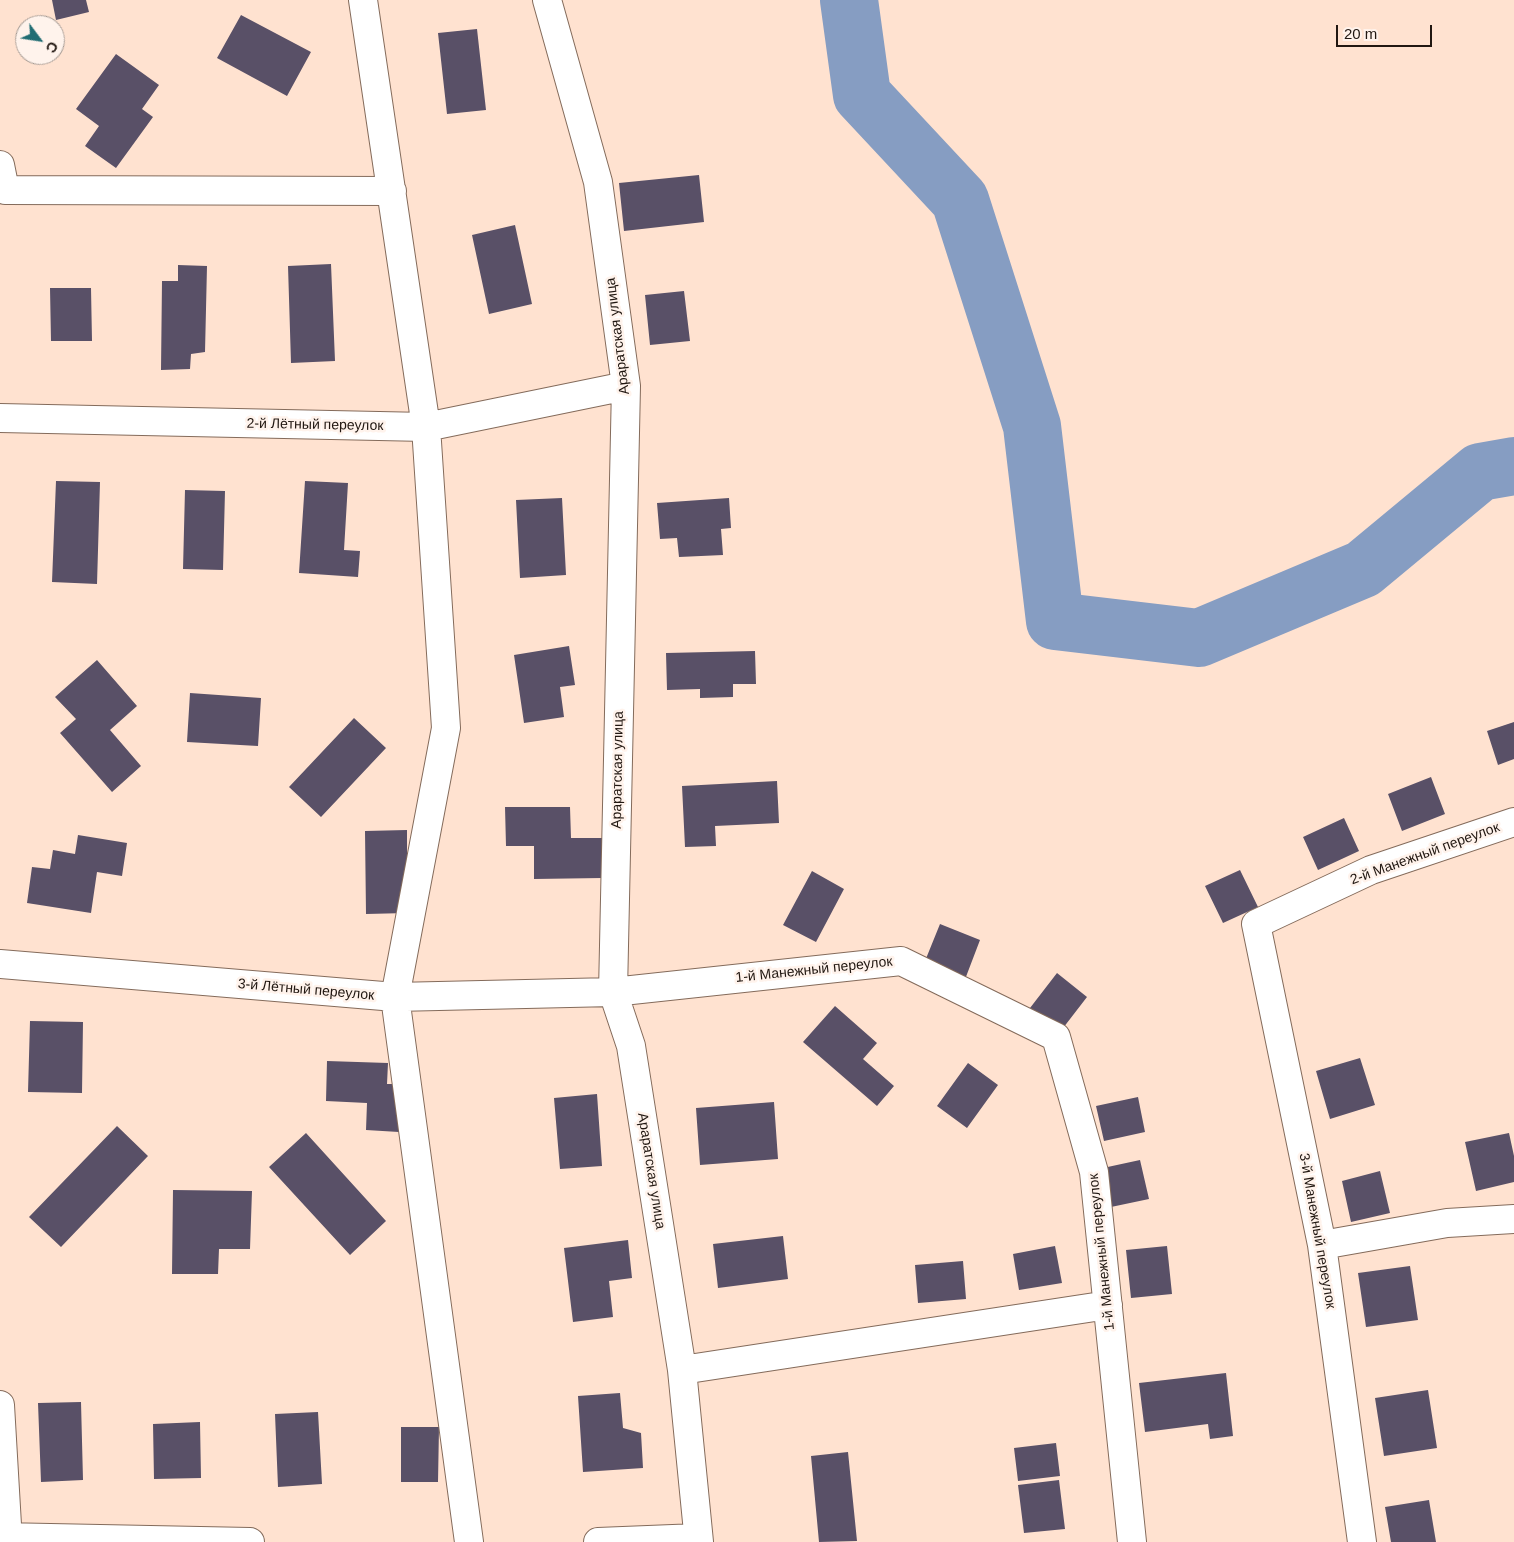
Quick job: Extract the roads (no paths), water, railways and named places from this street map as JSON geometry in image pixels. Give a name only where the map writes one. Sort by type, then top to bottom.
[{"type":"street","points":[[364,0],[426,427],[446,728],[395,997],[470,1542]]},
{"type":"street","name":"Араратская улица","points":[[547,0],[598,182],[626,386],[613,992],[631,1046],[682,1370],[699,1540]]},
{"type":"street","points":[[0,165],[5,190],[392,191]]},
{"type":"street","name":"2-й Лётный переулок","points":[[0,418],[426,427],[626,386]]},
{"type":"street","name":"2-й Манежный переулок","points":[[1256,924],[1371,870],[1514,822]]},
{"type":"street","name":"3-й Манежный переулок","points":[[1256,924],[1322,1245],[1362,1542]]},
{"type":"street","name":"1-й Манежный переулок","points":[[613,992],[901,961],[1056,1037],[1094,1172],[1132,1542]]},
{"type":"street","name":"3-й Лётный переулок","points":[[0,964],[395,997],[613,992]]},
{"type":"street","points":[[1322,1245],[1447,1223],[1514,1219]]},
{"type":"street","points":[[682,1370],[1108,1304]]},
{"type":"street","points":[[0,1405],[6,1539],[250,1542]]},
{"type":"street","points":[[598,1542],[699,1540]]},
{"type":"waterway","points":[[849,0],[862,95],[960,200],[1032,426],[1055,621],[1199,638],[1363,569],[1480,472],[1514,466]]}]
